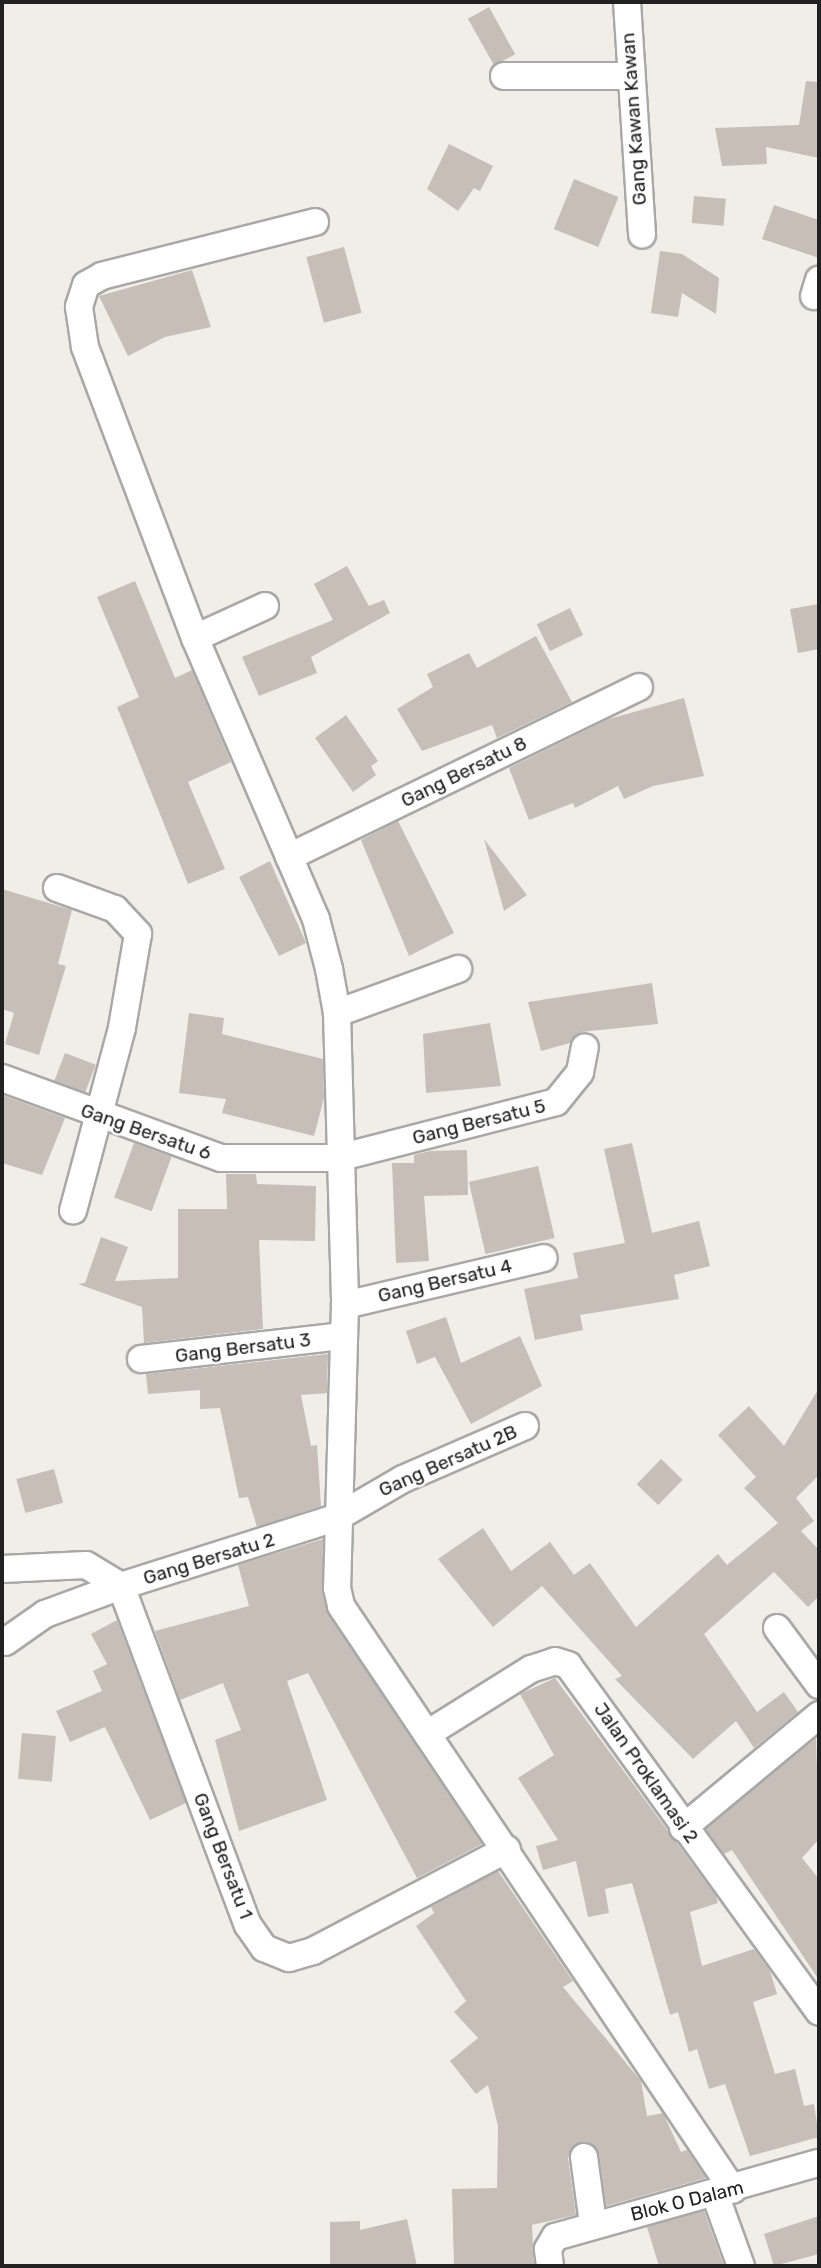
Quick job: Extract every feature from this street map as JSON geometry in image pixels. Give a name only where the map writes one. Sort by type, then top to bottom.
[{"type":"street","name":"Gang Kawan Kawan","points":[[627,2],[642,235]]},
{"type":"street","points":[[504,75],[631,76]]},
{"type":"street","points":[[315,222],[103,276],[86,285],[79,307],[85,347],[195,638],[316,919],[337,1013],[338,1158],[345,1305],[336,1518],[341,1606],[507,1849],[725,2193],[741,2266]]},
{"type":"street","points":[[195,638],[265,606]]},
{"type":"street","name":"Gang Bersatu 8","points":[[289,857],[639,687]]},
{"type":"street","points":[[57,888],[115,909],[138,933],[99,1116],[73,1211]]},
{"type":"street","points":[[337,1013],[458,969]]},
{"type":"street","name":"Gang Bersatu 5","points":[[338,1158],[556,1102],[580,1072],[585,1047]]},
{"type":"street","name":"Gang Bersatu 6","points":[[2,1078],[99,1116],[221,1158],[338,1158]]},
{"type":"street","name":"Gang Bersatu 4","points":[[345,1305],[544,1258]]},
{"type":"street","name":"Gang Bersatu 3","points":[[142,1360],[344,1336]]},
{"type":"street","name":"Gang Bersatu 2B","points":[[336,1518],[402,1479],[525,1426]]},
{"type":"street","name":"Gang Bersatu 2","points":[[2,1569],[86,1565],[121,1586],[336,1518]]},
{"type":"street","points":[[5,1642],[45,1614],[121,1586]]},
{"type":"street","name":"Gang Bersatu 1","points":[[121,1586],[248,1925],[264,1948],[289,1958],[313,1951],[507,1849]]},
{"type":"street","points":[[777,1628],[819,1685]]},
{"type":"street","name":"Jalan Proklamasi 2","points":[[427,1734],[531,1669],[555,1661],[581,1676],[683,1828],[819,2012]]},
{"type":"street","points":[[683,1828],[819,1714]]},
{"type":"street","points":[[584,2157],[593,2224]]},
{"type":"street","name":"Blok O Dalam","points":[[550,2266],[548,2249],[555,2237],[593,2224],[725,2193],[819,2163]]},
{"type":"building","points":[[489,7],[515,54],[494,66],[468,19]]},
{"type":"building","points":[[806,81],[819,82],[819,158],[766,147],[767,164],[722,166],[715,128],[799,125]]},
{"type":"building","points":[[449,144],[493,166],[480,191],[474,188],[458,211],[427,189]]},
{"type":"building","points":[[574,179],[619,197],[598,247],[554,229]]},
{"type":"building","points":[[694,196],[726,199],[724,226],[692,223]]},
{"type":"building","points":[[774,205],[819,220],[819,258],[762,239]]},
{"type":"building","points":[[344,247],[362,313],[324,323],[306,257]]},
{"type":"building","points":[[660,251],[682,254],[719,278],[716,314],[682,293],[678,317],[651,313]]},
{"type":"building","points":[[192,270],[211,327],[165,337],[128,356],[99,296]]},
{"type":"building","points":[[347,566],[369,606],[384,600],[390,613],[311,657],[317,673],[259,696],[242,657],[333,620],[314,584]]},
{"type":"building","points":[[135,581],[175,678],[192,670],[231,762],[188,782],[225,869],[188,884],[117,707],[139,697],[97,597]]},
{"type":"building","points":[[819,604],[819,649],[798,653],[790,609]]},
{"type":"building","points":[[570,608],[583,635],[550,651],[537,624]]},
{"type":"building","points":[[536,636],[572,702],[497,738],[492,725],[422,751],[397,709],[433,687],[427,674],[469,653],[477,668]]},
{"type":"building","points":[[684,698],[704,776],[653,786],[624,799],[618,786],[575,808],[573,803],[529,820],[509,768],[609,719]]},
{"type":"building","points":[[346,715],[378,761],[371,766],[376,775],[353,792],[315,738]]},
{"type":"building","points":[[398,821],[454,933],[409,956],[361,840]]},
{"type":"building","points":[[484,839],[527,895],[504,911]]},
{"type":"building","points":[[270,861],[306,943],[279,956],[239,877]]},
{"type":"building","points":[[2,889],[72,910],[58,964],[66,966],[39,1055],[5,1044],[14,1013],[2,1009]]},
{"type":"building","points":[[652,983],[658,1024],[581,1032],[570,1043],[541,1051],[528,1002]]},
{"type":"building","points":[[189,1013],[224,1018],[222,1034],[323,1059],[324,1098],[314,1136],[222,1113],[226,1099],[179,1093]]},
{"type":"building","points":[[490,1023],[501,1086],[426,1093],[423,1034]]},
{"type":"building","points":[[65,1053],[96,1065],[85,1093],[54,1081]]},
{"type":"building","points":[[2,1095],[65,1118],[42,1175],[2,1163]]},
{"type":"building","points":[[134,1143],[172,1157],[152,1211],[114,1198]]},
{"type":"building","points":[[632,1143],[652,1233],[699,1221],[710,1266],[674,1275],[679,1299],[580,1315],[583,1330],[535,1340],[524,1289],[578,1278],[573,1253],[625,1243],[604,1149]]},
{"type":"building","points":[[467,1150],[468,1195],[424,1196],[429,1261],[396,1263],[392,1163],[414,1163],[414,1155],[430,1151]]},
{"type":"building","points":[[538,1166],[555,1238],[485,1254],[469,1182]]},
{"type":"building","points":[[226,1174],[256,1174],[257,1184],[316,1186],[315,1241],[259,1240],[263,1329],[144,1343],[142,1307],[78,1284],[85,1283],[101,1237],[128,1247],[115,1281],[178,1278],[178,1209],[227,1209]]},
{"type":"building","points":[[446,1317],[461,1363],[520,1336],[542,1386],[471,1424],[435,1357],[417,1364],[406,1331]]},
{"type":"building","points":[[328,1354],[327,1393],[301,1395],[311,1446],[317,1445],[321,1506],[257,1527],[248,1497],[239,1498],[220,1408],[200,1409],[200,1390],[148,1394],[146,1374]]},
{"type":"building","points":[[819,1388],[819,1475],[796,1498],[814,1521],[801,1531],[819,1550],[819,1596],[808,1607],[774,1572],[704,1634],[757,1712],[784,1692],[798,1712],[754,1748],[736,1721],[693,1759],[615,1679],[622,1676],[542,1586],[493,1627],[438,1559],[483,1528],[511,1571],[550,1542],[574,1575],[590,1563],[636,1627],[718,1554],[727,1565],[778,1523],[744,1488],[756,1477],[718,1435],[749,1406],[784,1446]]},
{"type":"building","points":[[661,1459],[683,1480],[658,1505],[637,1484]]},
{"type":"building","points":[[54,1469],[63,1503],[25,1513],[16,1479]]},
{"type":"building","points":[[323,1539],[328,1614],[482,1844],[417,1878],[308,1673],[287,1681],[327,1800],[239,1831],[215,1740],[241,1730],[223,1683],[180,1700],[155,1631],[249,1606],[238,1565]]},
{"type":"building","points":[[117,1620],[186,1803],[150,1820],[105,1727],[70,1742],[56,1711],[102,1691],[93,1671],[107,1664],[91,1634]]},
{"type":"building","points":[[555,1678],[716,1896],[718,1903],[690,1912],[702,1966],[754,1949],[770,1971],[777,1994],[753,2002],[775,2074],[795,2069],[804,2106],[814,2104],[819,2137],[750,2156],[725,2084],[709,2089],[697,2049],[689,2052],[678,2012],[670,2015],[632,1883],[605,1889],[609,1913],[588,1917],[576,1861],[543,1870],[536,1846],[558,1840],[518,1778],[554,1755],[520,1694]]},
{"type":"building","points":[[22,1733],[56,1736],[52,1782],[18,1779]]},
{"type":"building","points":[[816,1738],[819,1839],[802,1858],[819,1879],[819,1980],[732,1850],[724,1854],[706,1829]]},
{"type":"building","points":[[498,1871],[573,1981],[563,1987],[641,2081],[647,2116],[663,2113],[681,2152],[687,2150],[706,2178],[606,2206],[599,2154],[581,2142],[568,2158],[576,2215],[532,2225],[534,2266],[454,2266],[452,2189],[497,2188],[498,2126],[488,2085],[476,2094],[450,2061],[478,2038],[454,2012],[466,2001],[416,1926],[434,1913],[431,1907]]},
{"type":"building","points":[[704,2211],[724,2266],[659,2266],[647,2227]]},
{"type":"building","points":[[819,2216],[819,2254],[774,2266],[764,2234]]},
{"type":"building","points":[[407,2219],[417,2266],[330,2266],[330,2222],[360,2221],[360,2230]]}]
